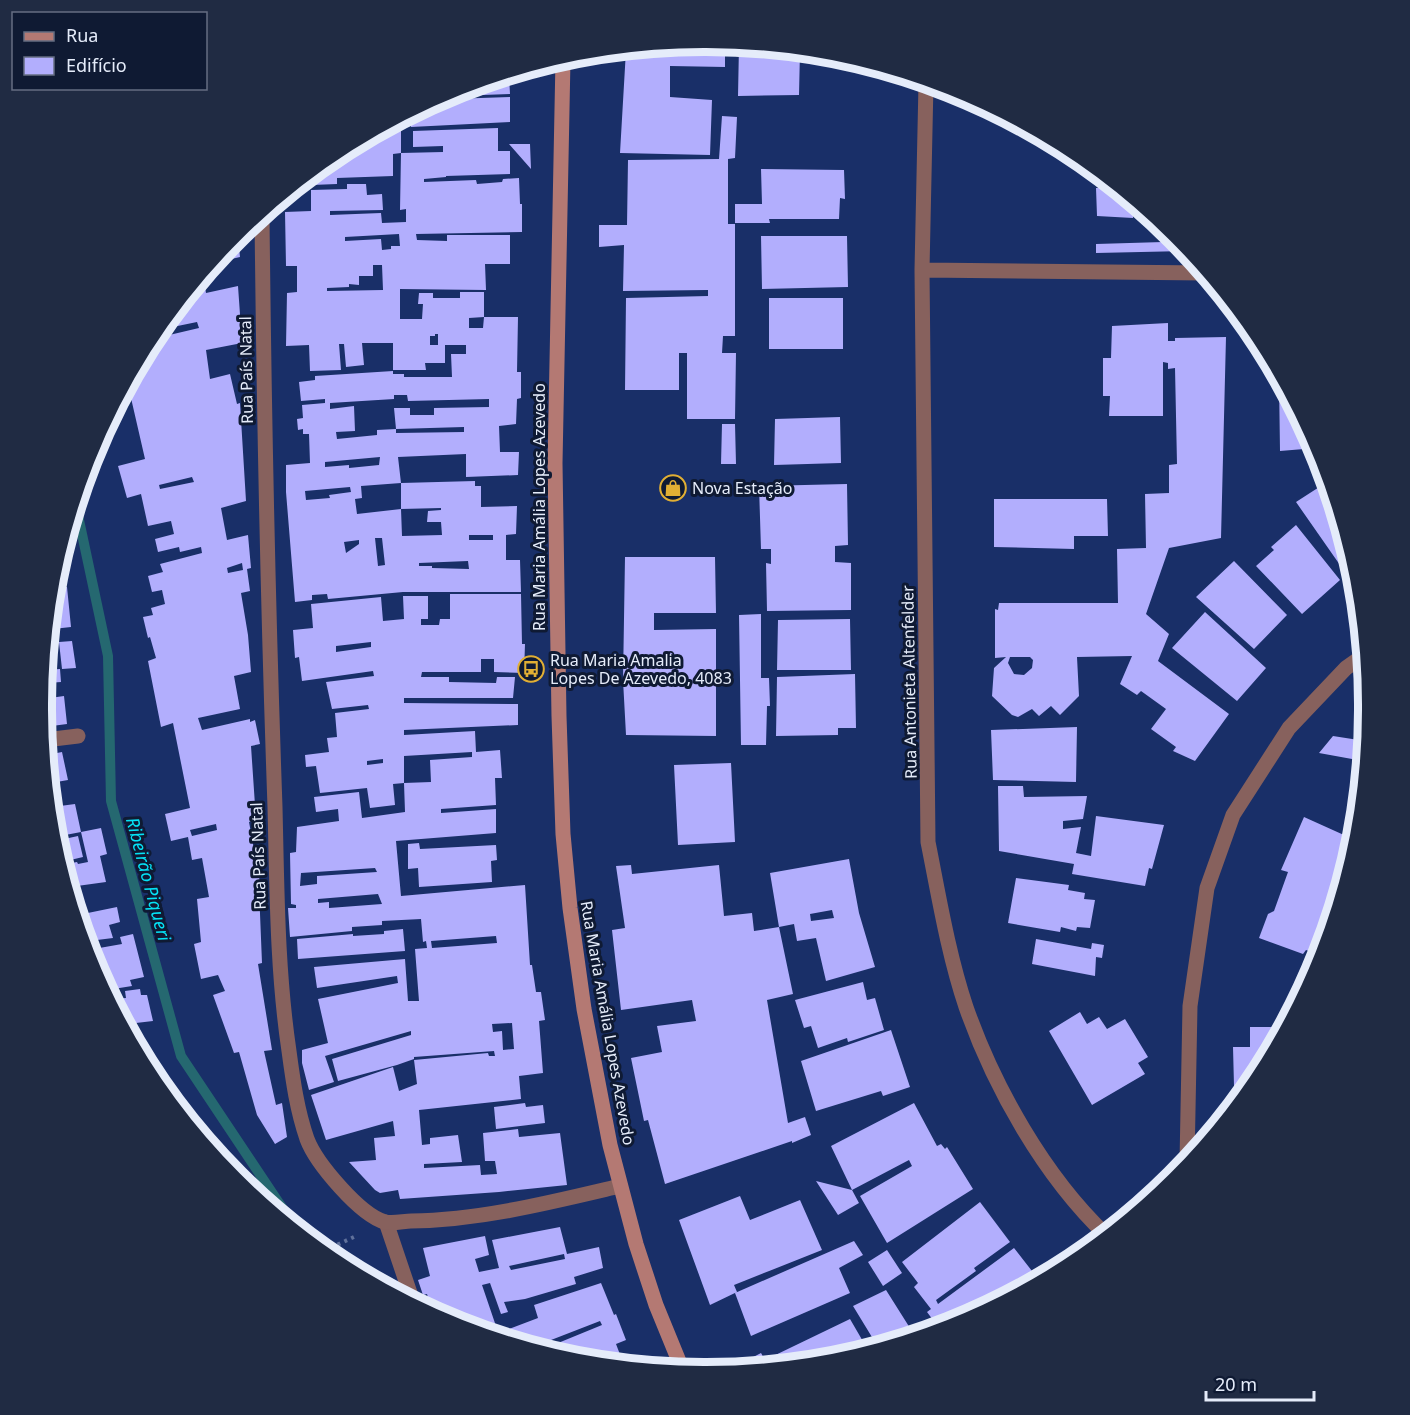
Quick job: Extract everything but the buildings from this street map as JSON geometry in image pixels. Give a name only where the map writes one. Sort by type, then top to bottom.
[{"type":"main road","name":"Rua Maria Amália Lopes Azevedo","points":[[563,69],[555,473],[563,834],[570,908],[584,1009],[603,1115],[636,1244],[656,1305],[679,1361]]},
{"type":"street","name":"Rua Antonieta Altenfelder","points":[[926,91],[922,270],[928,842],[943,921],[966,1006],[996,1077],[1035,1147],[1083,1213],[1100,1229]]},
{"type":"street","name":"Rua País Natal","points":[[262,226],[269,637],[283,1016],[296,1101],[309,1143],[337,1184],[367,1211],[386,1222]]},
{"type":"street","points":[[922,270],[1194,273]]},
{"type":"street","points":[[1187,1149],[1190,1005],[1207,888],[1233,815],[1289,728],[1346,668],[1356,661]]},
{"type":"street","points":[[54,739],[78,736]]},
{"type":"street","points":[[409,1291],[386,1222],[437,1221],[480,1215],[620,1186]]},
{"type":"path","points":[[333,1247],[358,1235]]},
{"type":"waterway","name":"Ribeirão Piqueri","points":[[79,521],[108,656],[111,801],[181,1056],[281,1206]]},
{"type":"place","name":"Nova Estação","points":[[673,488]]},
{"type":"place","name":"Rua Maria Amalia Lopes De Azevedo, 4083","points":[[531,669]]}]
